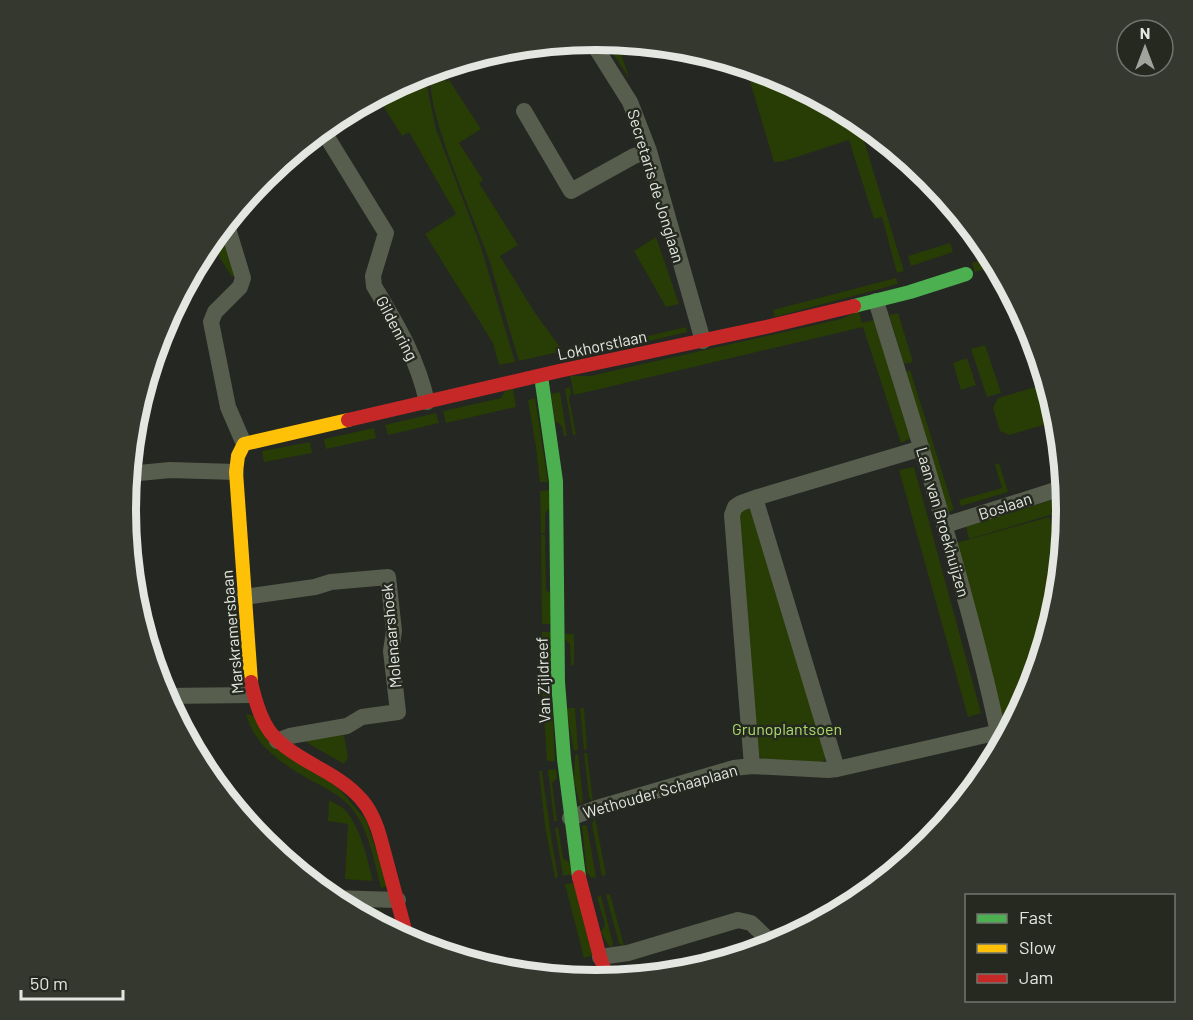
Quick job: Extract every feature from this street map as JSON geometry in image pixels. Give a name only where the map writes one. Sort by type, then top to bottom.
[{"type":"street","name":"Secretaris de Jonglaan","points":[[597,50],[630,102],[649,151],[703,341]]},
{"type":"street","points":[[524,111],[571,191],[634,156],[649,151]]},
{"type":"street","name":"Gildenring","points":[[327,137],[386,233],[373,276],[374,286],[406,341],[421,376],[427,402]]},
{"type":"street","points":[[229,233],[243,278],[240,287],[215,312],[211,322],[228,407],[244,444]]},
{"type":"street","name":"Lokhorstlaan","points":[[244,444],[876,301],[966,274]]},
{"type":"street","name":"Laan van Broekhuijzen","points":[[876,301],[945,525],[980,653],[999,734]]},
{"type":"street","name":"Van Zijldreef","points":[[541,376],[556,481],[558,682],[570,818],[579,878],[605,970]]},
{"type":"street","name":"Marskramersbaan","points":[[244,444],[238,456],[236,472],[253,696],[259,714],[277,741],[294,754],[340,781],[362,800],[381,838],[405,928]]},
{"type":"street","points":[[752,766],[732,515],[735,507],[755,498],[922,448]]},
{"type":"street","points":[[138,473],[170,470],[236,472]]},
{"type":"street","name":"Boslaan","points":[[945,525],[1056,490]]},
{"type":"street","points":[[755,498],[837,769]]},
{"type":"street","name":"Molenaarshoek","points":[[244,597],[315,588],[331,582],[388,577],[394,632],[392,651],[398,712],[362,717],[347,726],[290,736],[277,741]]},
{"type":"street","points":[[175,696],[253,696]]},
{"type":"street","name":"Wethouder Schaaplaan","points":[[570,818],[734,768],[752,766],[828,770],[994,741]]},
{"type":"street","points":[[350,899],[398,900]]},
{"type":"street","points":[[600,957],[628,953],[738,920],[751,923],[766,938]]},
{"type":"green space","points":[[611,50],[620,50],[629,78]]},
{"type":"green space","points":[[457,71],[445,79],[447,82],[449,80],[481,129],[459,143],[483,180],[479,183],[518,245],[500,256],[535,313],[563,351],[519,361],[490,263],[442,136],[434,109],[431,81]]},
{"type":"green space","points":[[748,75],[800,97],[827,111],[862,134],[904,271],[897,273],[882,217],[874,219],[849,140],[784,161],[774,162]]},
{"type":"green space","points":[[426,83],[436,129],[480,244],[515,362],[499,365],[493,343],[425,234],[456,214],[409,132],[402,136],[381,103]]},
{"type":"green space","points":[[656,237],[679,304],[666,307],[634,251]]},
{"type":"green space","points":[[224,239],[236,273],[232,277],[216,251]]},
{"type":"green space","points":[[950,243],[953,252],[911,266],[908,256]]},
{"type":"green space","points":[[982,259],[988,268],[975,272],[972,263]]},
{"type":"green space","points":[[896,278],[898,284],[775,317],[773,310]]},
{"type":"green space","points":[[859,311],[862,323],[874,320],[911,438],[901,443],[863,327],[574,395],[570,376],[590,376],[841,319]]},
{"type":"green space","points":[[898,313],[913,362],[904,364],[889,315]]},
{"type":"green space","points":[[686,327],[687,332],[576,358],[576,353]]},
{"type":"green space","points":[[985,345],[1001,393],[987,397],[971,349]]},
{"type":"green space","points":[[967,358],[976,385],[961,390],[953,363]]},
{"type":"green space","points":[[910,370],[954,510],[948,512],[905,372]]},
{"type":"green space","points":[[1040,386],[1049,424],[1009,435],[1000,431],[993,408],[998,398]]},
{"type":"green space","points":[[570,387],[569,397],[576,435],[573,435],[565,389]]},
{"type":"green space","points":[[513,389],[516,407],[446,423],[443,411],[501,398],[505,391]]},
{"type":"green space","points":[[560,392],[567,436],[564,436],[562,426],[555,421],[551,394]]},
{"type":"green space","points":[[535,398],[548,482],[540,482],[528,400]]},
{"type":"green space","points":[[436,413],[439,423],[388,435],[385,425]]},
{"type":"green space","points":[[374,428],[376,438],[326,449],[324,439]]},
{"type":"green space","points":[[310,442],[312,453],[264,462],[262,451]]},
{"type":"green space","points":[[999,463],[1008,492],[961,506],[959,500],[1002,488],[995,465]]},
{"type":"green space","points":[[914,467],[981,713],[968,717],[899,470]]},
{"type":"green space","points":[[549,490],[545,533],[541,533],[540,491]]},
{"type":"green space","points":[[1057,499],[1057,513],[969,539],[966,526]]},
{"type":"green space","name":"Grunoplantsoen","points":[[745,509],[751,510],[828,756],[819,765],[767,760],[760,757],[758,753],[738,515]]},
{"type":"green space","points":[[1049,517],[1056,539],[1048,600],[1033,658],[1003,726],[956,543]]},
{"type":"green space","points":[[541,534],[545,535],[546,590],[550,593],[551,624],[542,624]]},
{"type":"green space","points":[[542,632],[551,632],[551,680],[542,680]]},
{"type":"green space","points":[[565,634],[574,634],[574,665],[571,666],[570,644],[565,639]]},
{"type":"green space","points":[[542,684],[551,684],[555,761],[547,761]]},
{"type":"green space","points":[[566,708],[575,708],[578,750],[574,751]]},
{"type":"green space","points":[[580,708],[584,708],[587,749],[584,750]]},
{"type":"green space","points":[[246,714],[252,715],[341,791],[366,820],[388,886],[381,888],[365,832],[347,803],[271,753],[258,739]]},
{"type":"green space","points":[[344,735],[348,758],[344,764],[306,742],[309,738]]},
{"type":"green space","points":[[584,753],[587,753],[593,803],[589,797]]},
{"type":"green space","points":[[578,754],[583,801],[580,804],[574,781],[575,755]]},
{"type":"green space","points":[[556,769],[557,778],[552,783],[557,821],[554,821],[548,770]]},
{"type":"green space","points":[[539,771],[542,771],[558,877],[555,878],[545,826]]},
{"type":"green space","points":[[329,800],[345,810],[351,817],[363,844],[373,881],[345,879],[348,824],[328,821]]},
{"type":"green space","points":[[595,818],[606,875],[602,876],[592,824]]},
{"type":"green space","points":[[582,826],[587,826],[596,877],[592,878],[587,873]]},
{"type":"green space","points":[[558,827],[563,858],[569,862],[572,874],[563,876],[555,828]]},
{"type":"green space","points":[[574,883],[593,955],[584,958],[565,884]]},
{"type":"green space","points":[[610,894],[624,946],[619,943],[606,895]]},
{"type":"green space","points":[[601,896],[612,947],[608,945],[601,932],[605,925],[597,897]]},
{"type":"green space","points":[[370,909],[381,910],[383,918]]},
{"type":"traffic: fast","points":[[854,306],[910,292],[966,274]]},
{"type":"traffic: fast","points":[[541,376],[556,481],[558,682],[564,759],[579,877]]},
{"type":"traffic: slow","points":[[251,682],[236,472],[238,456],[244,444],[348,420]]},
{"type":"traffic: jam","points":[[348,420],[854,306]]},
{"type":"traffic: jam","points":[[251,682],[261,715],[271,733],[292,751],[351,789],[368,808],[379,834],[405,928]]},
{"type":"traffic: jam","points":[[579,877],[605,970]]}]
